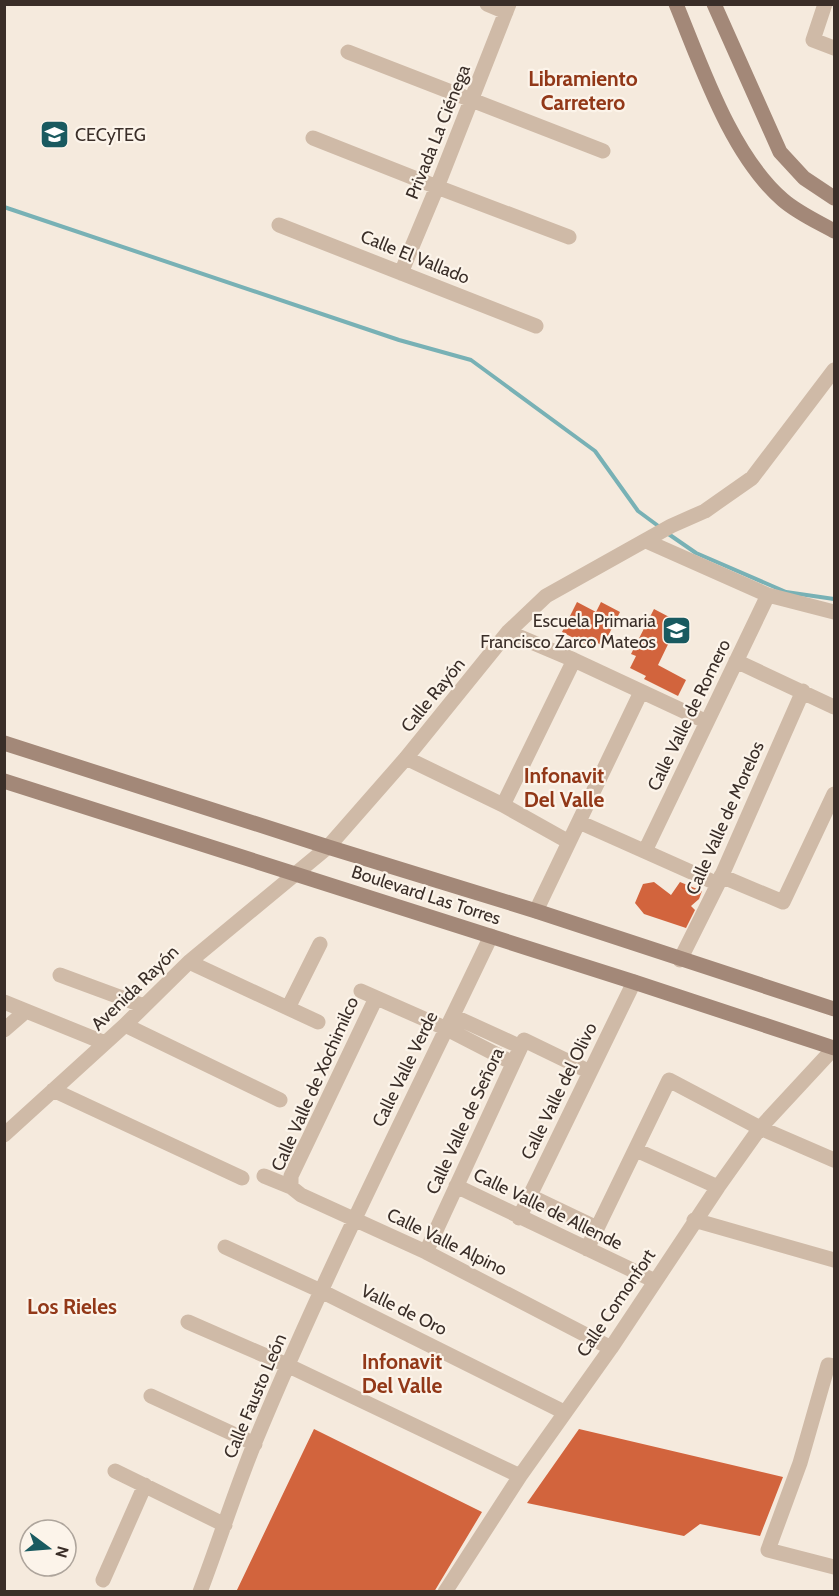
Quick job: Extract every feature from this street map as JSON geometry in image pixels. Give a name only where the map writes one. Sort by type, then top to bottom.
[{"type":"street","points":[[487,4],[508,8]]},
{"type":"street","points":[[676,4],[715,101],[754,169],[784,201],[834,231]]},
{"type":"street","points":[[714,4],[780,152],[804,178],[834,195]]},
{"type":"street","points":[[823,5],[813,40],[834,48]]},
{"type":"street","name":"Privada La Ciénega","points":[[401,273],[508,8]]},
{"type":"street","points":[[348,52],[603,151]]},
{"type":"street","points":[[313,138],[569,237]]},
{"type":"street","name":"Calle El Vallado","points":[[279,225],[536,326]]},
{"type":"street","name":"Calle Rayón","points":[[296,874],[328,847],[406,758],[508,632],[546,596],[671,526],[705,511],[752,478],[834,370]]},
{"type":"street","points":[[651,538],[768,596],[834,612]]},
{"type":"street","name":"Calle Valle de Romero","points":[[645,851],[768,596]]},
{"type":"street","points":[[508,632],[574,660],[706,722]]},
{"type":"street","points":[[503,805],[574,660]]},
{"type":"street","points":[[736,661],[834,706]]},
{"type":"street","name":"Calle Valle de Morelos","points":[[680,960],[720,880],[802,691]]},
{"type":"street","points":[[536,911],[641,692]]},
{"type":"street","name":"Boulevard Las Torres","points":[[4,743],[536,911],[834,1009]]},
{"type":"street","points":[[406,758],[503,805],[569,842]]},
{"type":"street","name":"Boulevard Las Torres","points":[[4,781],[834,1048]]},
{"type":"street","points":[[579,822],[645,851],[783,902],[834,794]]},
{"type":"street","name":"Avenida Rayón","points":[[4,1135],[189,962],[296,874]]},
{"type":"street","name":"Calle Valle Verde","points":[[354,1219],[491,936]]},
{"type":"street","points":[[288,1008],[320,944]]},
{"type":"street","points":[[189,962],[318,1022]]},
{"type":"street","points":[[60,975],[144,1006]]},
{"type":"street","name":"Calle Valle del Olivo","points":[[519,1218],[634,982]]},
{"type":"street","points":[[361,991],[450,1022],[522,1043],[590,1072]]},
{"type":"street","name":"Calle Valle de Xochimilco","points":[[291,1187],[291,1176],[376,998]]},
{"type":"street","points":[[4,1002],[105,1043]]},
{"type":"street","points":[[4,1030],[26,1011]]},
{"type":"street","points":[[450,1022],[513,1063]]},
{"type":"street","points":[[124,1025],[280,1100]]},
{"type":"street","name":"Calle Valle de Señora","points":[[426,1252],[522,1043]]},
{"type":"street","name":"Calle Comonfort","points":[[445,1592],[520,1476],[611,1348],[694,1220],[760,1128],[834,1048]]},
{"type":"street","points":[[587,1249],[669,1080],[760,1128],[834,1160]]},
{"type":"street","points":[[53,1090],[242,1178]]},
{"type":"street","points":[[636,1150],[718,1187]]},
{"type":"street","name":"Calle Valle Alpino","points":[[264,1176],[426,1252],[611,1348]]},
{"type":"street","name":"Calle Valle de Allende","points":[[456,1186],[655,1281]]},
{"type":"street","points":[[530,1196],[597,1228]]},
{"type":"street","name":"Calle Fausto León","points":[[200,1592],[255,1444],[354,1219]]},
{"type":"street","points":[[694,1220],[834,1260]]},
{"type":"street","name":"Valle de Oro","points":[[225,1247],[321,1291],[564,1412]]},
{"type":"street","points":[[188,1322],[289,1366],[520,1476]]},
{"type":"street","points":[[834,1366],[828,1365],[800,1463],[768,1550],[834,1567]]},
{"type":"street","points":[[152,1396],[255,1444]]},
{"type":"street","points":[[115,1471],[225,1525]]},
{"type":"street","points":[[103,1580],[144,1485]]},
{"type":"building","points":[[577,602],[596,612],[601,602],[620,612],[603,646],[594,641],[591,647],[562,632]]},
{"type":"building","points":[[654,609],[673,619],[667,631],[673,634],[658,665],[686,680],[678,696],[644,679],[646,676],[630,668],[636,656],[631,654]]},
{"type":"building","points":[[654,882],[671,895],[680,882],[702,891],[699,899],[691,906],[695,910],[686,928],[644,914],[635,903],[643,884]]},
{"type":"building","points":[[314,1429],[482,1512],[434,1592],[236,1592]]},
{"type":"building","points":[[579,1429],[783,1477],[760,1536],[700,1524],[684,1536],[527,1503]]},
{"type":"waterway","points":[[4,207],[399,340],[471,360],[595,451],[638,511],[661,528]]},
{"type":"waterway","points":[[667,533],[696,553],[786,592],[834,599]]},
{"type":"place","name":"CECyTEG","points":[[54,135]]},
{"type":"place","name":"Escuela Primaria Francisco Zarco Mateos","points":[[677,631]]},
{"type":"district","name":"Libramiento Carretero","points":[[583,91]]},
{"type":"district","name":"Infonavit Del Valle","points":[[564,788]]},
{"type":"district","name":"Los Rieles","points":[[72,1307]]},
{"type":"district","name":"Infonavit Del Valle","points":[[402,1374]]}]
